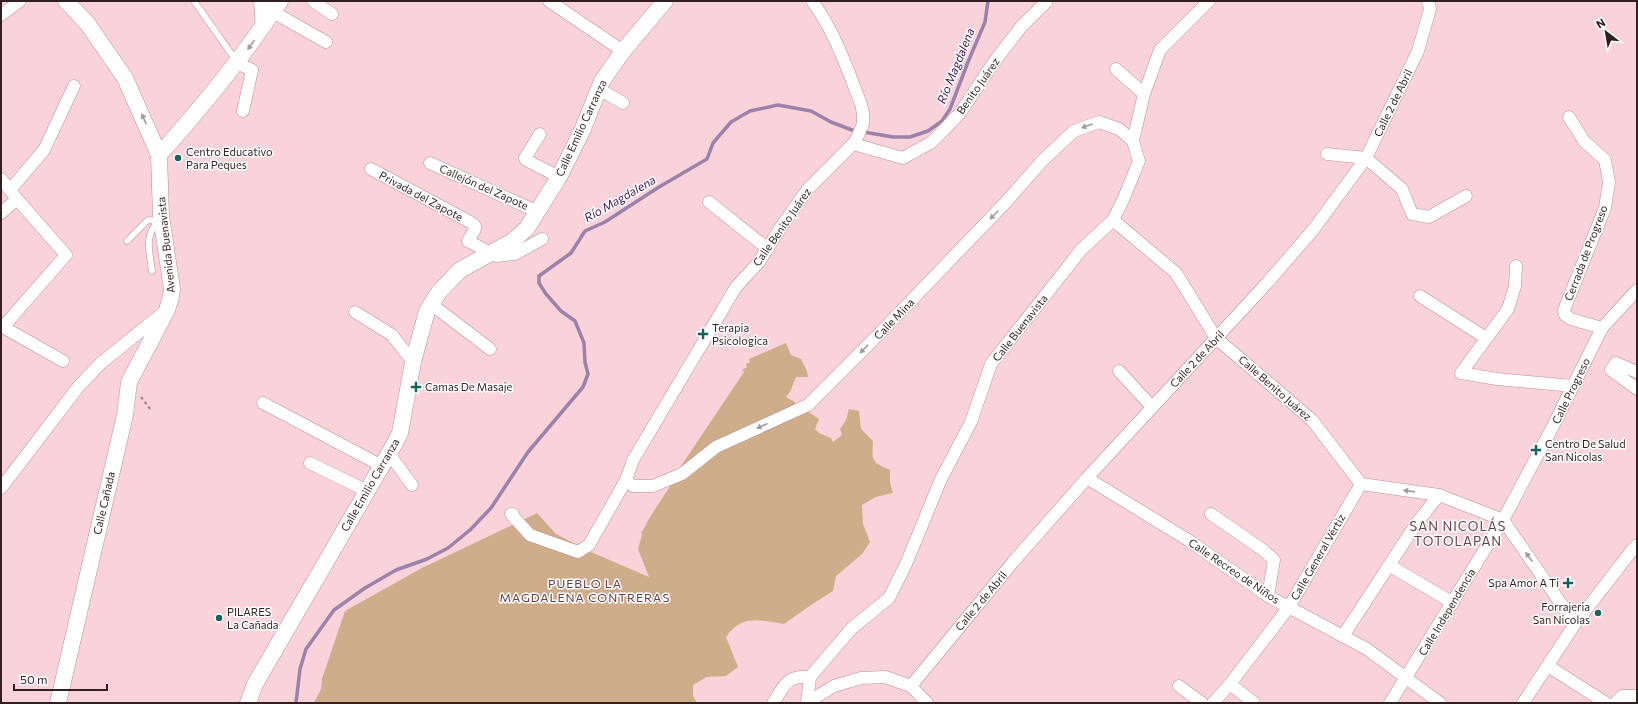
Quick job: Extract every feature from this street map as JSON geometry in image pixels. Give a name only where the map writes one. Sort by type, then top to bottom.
[{"type":"street","points":[[1,15],[20,1]]},
{"type":"street","points":[[66,1],[87,23],[125,78],[159,155],[205,104],[238,63],[262,30],[274,5],[326,42]]},
{"type":"street","points":[[260,1],[262,30]]},
{"type":"street","points":[[313,1],[332,14]]},
{"type":"street","points":[[549,1],[622,51]]},
{"type":"street","name":"Calle Emilio Carranza","points":[[248,703],[255,684],[386,460],[400,433],[413,362],[427,311],[431,304],[439,292],[460,270],[513,241],[527,228],[559,177],[582,131],[602,81],[622,51],[665,1]]},
{"type":"street","name":"Calle Benito Juárez","points":[[513,514],[511,514],[530,535],[578,552],[590,545],[626,480],[633,460],[736,287],[759,262],[807,190],[854,143],[863,124],[861,104],[834,37],[826,21],[812,1]]},
{"type":"street","name":"Benito Juárez","points":[[854,143],[904,158],[932,142],[960,113],[994,62],[1021,27],[1047,1]]},
{"type":"street","name":"Calle Buenavista","points":[[810,678],[852,628],[889,598],[906,564],[941,479],[971,422],[991,364],[1081,250],[1114,220],[1139,161],[1133,140],[1144,94],[1160,50],[1209,1]]},
{"type":"street","name":"Calle 2 de Abril","points":[[911,686],[1013,562],[1087,478],[1314,230],[1366,158],[1418,50],[1430,9],[1428,1]]},
{"type":"street","points":[[238,63],[252,70],[243,111]]},
{"type":"street","points":[[1116,69],[1144,94]]},
{"type":"street","points":[[1,213],[44,150],[74,86]]},
{"type":"street","points":[[599,89],[624,103]]},
{"type":"street","name":"Cerrada de Progreso","points":[[1569,117],[1584,141],[1605,160],[1609,182],[1605,208],[1564,310],[1565,315],[1572,319],[1602,328]]},
{"type":"street","name":"Calle Mina","points":[[626,480],[634,486],[653,486],[682,474],[716,446],[808,405],[880,333],[979,231],[1044,160],[1074,131],[1099,122],[1119,128],[1133,140]]},
{"type":"street","points":[[540,134],[525,158],[526,160],[559,177]]},
{"type":"street","points":[[1327,154],[1366,158],[1402,189],[1412,214],[1429,217],[1466,196]]},
{"type":"street","name":"Avenida Buenavista","points":[[1,488],[88,377],[101,363],[167,310],[172,289],[159,218],[159,155]]},
{"type":"street","name":"Callejón del Zapote","points":[[430,163],[538,212]]},
{"type":"street","name":"Privada del Zapote","points":[[371,169],[472,223],[474,229],[468,241],[491,253]]},
{"type":"street","points":[[1,179],[13,195],[66,255],[2,327],[63,360]]},
{"type":"street","points":[[708,202],[768,249]]},
{"type":"street","name":"Calle Benito Juárez","points":[[1114,220],[1176,273],[1216,338],[1312,420],[1361,484]]},
{"type":"street","points":[[491,253],[496,256],[515,254],[542,239]]},
{"type":"street","points":[[1516,266],[1515,286],[1508,309],[1461,373],[1497,379],[1573,386]]},
{"type":"street","name":"Calle Progreso","points":[[1503,520],[1602,328],[1637,290]]},
{"type":"street","points":[[1420,296],[1486,338]]},
{"type":"street","points":[[431,304],[490,349]]},
{"type":"street","name":"Calle Cañada","points":[[58,703],[125,415],[127,388],[167,310]]},
{"type":"street","points":[[355,312],[392,335],[413,362]]},
{"type":"street","points":[[1637,372],[1616,362],[1611,370],[1637,389]]},
{"type":"street","points":[[1119,371],[1152,407]]},
{"type":"street","points":[[263,403],[386,460],[412,485]]},
{"type":"street","points":[[310,463],[367,491]]},
{"type":"street","name":"Calle Recreo de Niños","points":[[1087,478],[1188,540],[1268,596],[1367,649],[1440,703]]},
{"type":"street","points":[[1361,484],[1439,495],[1503,520],[1575,624]]},
{"type":"street","name":"Calle General Vértiz","points":[[1213,703],[1230,684],[1289,607],[1361,484]]},
{"type":"street","points":[[1343,636],[1416,524],[1439,495]]},
{"type":"street","points":[[1211,514],[1263,550],[1274,560],[1268,596]]},
{"type":"street","name":"Calle Independencia","points":[[1390,703],[1407,678],[1503,520]]},
{"type":"street","points":[[1523,703],[1575,624],[1636,549]]},
{"type":"street","points":[[1389,565],[1453,603]]},
{"type":"street","points":[[1548,666],[1606,703]]},
{"type":"street","points":[[773,703],[786,684],[798,676],[810,678],[808,702]]},
{"type":"street","points":[[808,702],[834,686],[861,678],[885,678],[911,686],[927,703]]},
{"type":"street","points":[[1230,684],[1254,703]]},
{"type":"street","points":[[1179,686],[1202,703]]},
{"type":"street","points":[[1615,703],[1622,696],[1637,696]]},
{"type":"lane","points":[[194,1],[238,63]]},
{"type":"lane","points":[[127,241],[148,220],[159,218]]},
{"type":"lane","points":[[152,271],[148,244],[150,232],[159,218]]},
{"type":"shaded area","points":[[786,343],[791,355],[801,359],[807,371],[808,377],[796,377],[790,392],[786,397],[795,402],[795,414],[807,411],[819,419],[815,429],[819,433],[831,438],[833,442],[842,435],[840,429],[846,420],[849,409],[859,411],[861,429],[873,441],[874,460],[879,465],[890,470],[890,482],[893,493],[876,497],[862,505],[863,524],[870,542],[862,554],[836,576],[833,591],[784,624],[752,620],[738,625],[732,630],[726,637],[738,667],[726,676],[707,677],[693,685],[693,696],[697,703],[314,703],[321,689],[322,679],[345,611],[420,569],[537,513],[556,534],[591,552],[649,577],[638,549],[642,535],[641,532],[669,488],[679,469],[744,372],[742,370],[747,367],[746,364],[750,362],[749,359]]},
{"type":"waterway","name":"Río Magdalena","points":[[296,703],[300,669],[306,649],[334,610],[365,588],[396,570],[427,559],[448,548],[470,530],[491,508],[528,452],[583,387],[588,374],[585,362],[584,343],[575,321],[561,311],[546,294],[539,283],[539,276],[571,253],[585,231],[605,222],[659,187],[707,159],[713,143],[731,122],[750,111],[778,105],[811,111],[831,122],[852,130],[893,137],[910,137],[928,131],[942,121],[950,109],[985,22],[988,1]]},
{"type":"place","name":"Centro Educativo Para Peques","points":[[178,158]]},
{"type":"place","name":"Terapia Psicologica","points":[[703,334]]},
{"type":"place","name":"Camas De Masaje","points":[[416,387]]},
{"type":"place","name":"Centro De Salud San Nicolas","points":[[1536,450]]},
{"type":"place","name":"Spa Amor A Ti","points":[[1568,583]]},
{"type":"place","name":"Forrajeria San Nicolas","points":[[1598,613]]},
{"type":"place","name":"PILARES La Cañada","points":[[219,618]]},
{"type":"district","name":"SAN NICOLÁS TOTOLAPAN","points":[[1458,534]]},
{"type":"district","name":"PUEBLO LA MAGDALENA CONTRERAS","points":[[585,591]]}]
